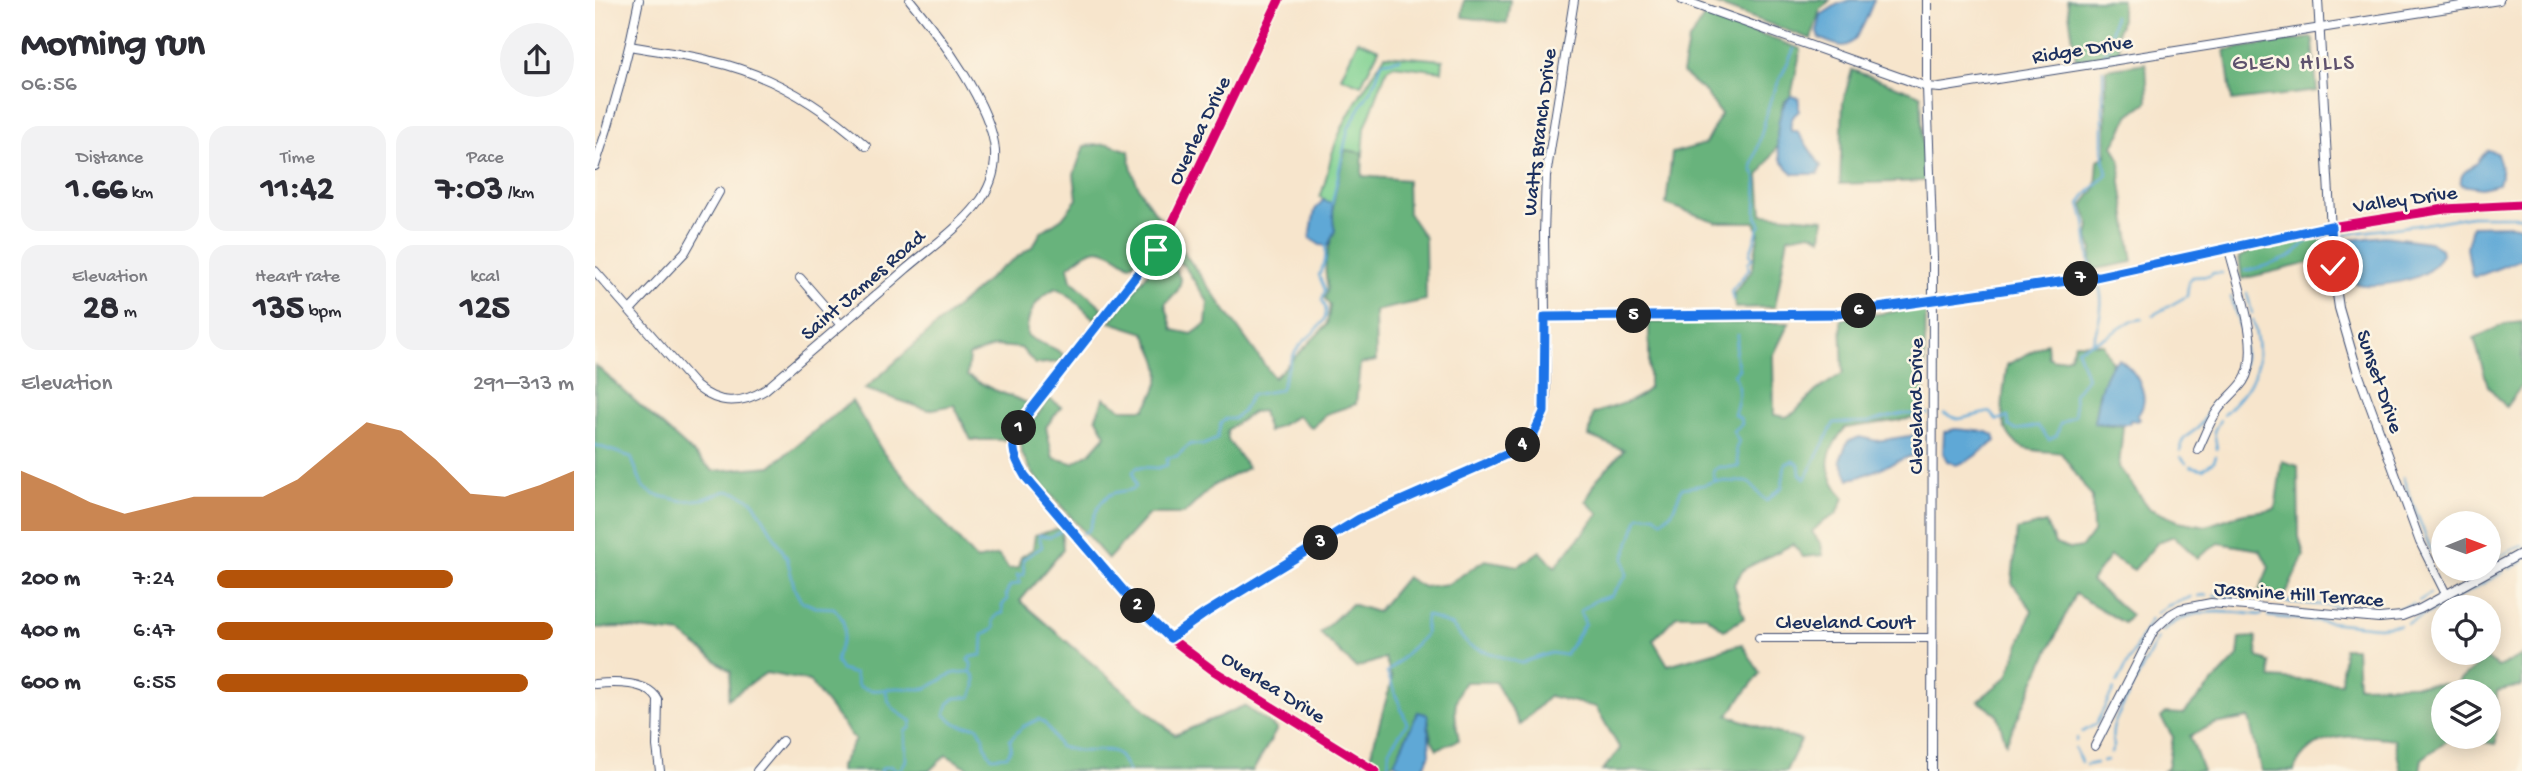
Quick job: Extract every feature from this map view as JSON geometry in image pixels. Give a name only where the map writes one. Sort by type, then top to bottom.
[{"type":"street","points":[[595,166],[616,105],[639,0]]},
{"type":"street","name":"Saint James Road","points":[[595,271],[696,386],[706,395],[720,401],[744,401],[765,390],[841,325],[975,207],[988,189],[992,176],[995,153],[993,134],[968,80],[910,0]]},
{"type":"street","name":"Overlea Drive","points":[[1279,0],[1170,228],[1023,420],[1014,436],[1013,452],[1025,476],[1140,610],[1170,638],[1214,671],[1375,771]]},
{"type":"street","name":"Watts Branch Drive","points":[[1170,638],[1207,612],[1359,519],[1519,449],[1534,433],[1544,412],[1546,176],[1574,0]]},
{"type":"street","name":"Ridge Drive","points":[[1682,0],[1927,87],[1940,88],[2499,0]]},
{"type":"street","name":"Cleveland Drive","points":[[1927,0],[1933,300],[1933,771]]},
{"type":"street","name":"Sunset Drive","points":[[2318,0],[2333,266],[2344,329],[2420,542],[2446,594]]},
{"type":"street","points":[[630,46],[711,61],[765,78],[814,105],[866,146]]},
{"type":"street","points":[[630,310],[685,251],[719,192]]},
{"type":"street","name":"Valley Drive","points":[[1545,317],[1836,314],[2095,277],[2331,226],[2445,209],[2522,205]]},
{"type":"street","points":[[2198,450],[2216,412],[2243,382],[2251,364],[2251,344],[2229,249]]},
{"type":"street","points":[[800,278],[841,325]]},
{"type":"street","name":"Jasmine Hill Terrace","points":[[2095,746],[2154,630],[2180,609],[2211,603],[2392,618],[2420,610],[2522,553]]},
{"type":"street","name":"Cleveland Court","points":[[1759,638],[1932,638]]},
{"type":"street","points":[[595,684],[630,685],[648,689],[655,694],[658,700],[657,746],[660,771]]},
{"type":"street","points":[[757,771],[782,741]]},
{"type":"green space","points":[[1464,0],[1510,0],[1507,23],[1462,17]]},
{"type":"green space","points":[[1704,0],[1830,0],[1820,10],[1811,39]]},
{"type":"green space","points":[[2067,0],[2121,0],[2121,21],[2116,37],[2121,54],[2076,60]]},
{"type":"green space","points":[[1705,15],[1801,49],[1791,96],[1783,103],[1779,144],[1759,176],[1762,214],[1824,219],[1822,238],[1811,233],[1788,237],[1775,307],[1735,308],[1734,293],[1752,270],[1759,233],[1755,222],[1717,222],[1666,204],[1672,153],[1705,144],[1721,114],[1706,93],[1682,73],[1688,42]]},
{"type":"green space","points":[[2311,38],[2317,91],[2232,101],[2225,50]]},
{"type":"green space","points":[[1358,40],[1379,49],[1361,85],[1341,77]]},
{"type":"green space","points":[[1385,55],[1443,60],[1442,71],[1393,65],[1387,69],[1365,128],[1363,153],[1345,150],[1333,207],[1320,197],[1334,148],[1350,112]]},
{"type":"green space","points":[[2146,63],[2148,101],[2128,116],[2113,145],[2120,159],[2133,262],[2095,269],[2088,238],[2090,226],[2083,205],[2096,188],[2098,160],[2106,156],[2106,69]]},
{"type":"green space","points":[[1852,70],[1921,95],[1924,181],[1840,184],[1843,102]]},
{"type":"green space","points":[[1109,144],[1129,151],[1140,190],[1164,223],[1145,253],[1130,265],[1099,249],[1086,253],[1068,267],[1071,280],[1103,308],[1094,319],[1070,296],[1056,288],[1038,301],[1028,320],[1027,335],[1064,355],[1060,362],[1035,364],[1021,348],[996,346],[969,356],[967,376],[1028,403],[1004,440],[971,440],[954,405],[928,410],[865,389],[996,272],[1033,246],[1041,232],[1062,218],[1077,199],[1074,174],[1084,146]]},
{"type":"green space","points":[[1345,150],[1363,153],[1362,176],[1407,180],[1408,213],[1425,238],[1426,300],[1375,311],[1376,361],[1360,364],[1356,404],[1326,414],[1312,428],[1297,416],[1268,432],[1262,411],[1253,412],[1227,430],[1228,440],[1248,468],[1214,485],[1184,514],[1149,514],[1108,559],[1033,474],[1021,452],[1020,437],[1050,399],[1061,407],[1046,427],[1053,458],[1073,463],[1091,452],[1106,435],[1096,417],[1104,398],[1122,409],[1145,409],[1159,379],[1160,371],[1155,355],[1145,333],[1110,322],[1159,259],[1174,267],[1181,280],[1178,290],[1165,304],[1173,330],[1192,334],[1206,324],[1208,302],[1185,267],[1165,251],[1174,239],[1274,378],[1327,325],[1330,306],[1325,298],[1326,264],[1335,230],[1335,190]]},
{"type":"green space","points":[[2323,232],[2322,260],[2242,279],[2239,257],[2267,244]]},
{"type":"green space","points":[[1921,308],[1926,312],[1923,417],[1845,428],[1833,446],[1828,463],[1832,479],[1844,498],[1837,514],[1812,532],[1821,544],[1823,555],[1803,557],[1793,544],[1744,569],[1734,584],[1744,618],[1724,630],[1705,615],[1677,615],[1653,640],[1668,665],[1742,644],[1760,673],[1728,715],[1801,740],[1786,771],[1602,771],[1620,749],[1596,707],[1549,696],[1520,725],[1495,682],[1465,682],[1455,709],[1459,740],[1437,749],[1431,739],[1428,717],[1418,712],[1394,763],[1381,767],[1370,757],[1392,679],[1385,658],[1356,668],[1320,633],[1351,604],[1377,612],[1406,577],[1423,587],[1448,584],[1485,560],[1519,566],[1540,551],[1555,567],[1599,514],[1586,501],[1597,479],[1624,450],[1589,436],[1593,414],[1630,401],[1649,388],[1649,322],[1789,323],[1773,356],[1774,415],[1786,417],[1794,413],[1816,391],[1843,373],[1841,319]]},
{"type":"green space","points":[[2522,322],[2522,385],[2506,407],[2488,386],[2474,338],[2505,324]]},
{"type":"green space","points":[[2047,343],[2048,357],[2054,360],[2069,357],[2075,343],[2103,344],[2112,363],[2099,393],[2094,423],[2123,426],[2119,467],[2150,509],[2178,521],[2206,526],[2244,513],[2275,509],[2282,461],[2298,466],[2299,537],[2304,555],[2284,598],[2259,591],[2269,567],[2260,550],[2219,543],[2197,558],[2174,536],[2158,542],[2134,570],[2110,556],[2091,581],[2131,615],[2124,623],[2075,594],[2006,743],[1997,714],[1978,701],[2008,676],[2032,610],[2012,583],[2017,530],[2046,523],[2055,544],[2070,549],[2082,547],[2093,532],[2092,497],[2061,453],[2022,447],[2013,440],[2004,421],[2003,398],[2007,365]]},
{"type":"green space","points":[[595,365],[713,471],[771,466],[852,401],[884,454],[976,560],[998,555],[1009,569],[1018,568],[1021,557],[1033,549],[1035,535],[1061,528],[1063,549],[1020,601],[1175,735],[1244,706],[1277,729],[1253,771],[974,771],[946,755],[929,771],[840,771],[840,766],[855,740],[809,681],[766,673],[728,699],[731,672],[681,634],[621,627],[595,628]]},
{"type":"green space","points":[[2256,637],[2258,657],[2270,663],[2271,678],[2341,683],[2344,648],[2356,648],[2358,686],[2431,684],[2431,749],[2435,749],[2422,759],[2420,771],[2401,771],[2394,739],[2351,736],[2336,738],[2311,748],[2294,771],[2261,771],[2249,718],[2214,724],[2190,736],[2203,771],[2164,771],[2168,768],[2173,737],[2161,718],[2166,713],[2183,714],[2238,656],[2240,638]]},
{"type":"green space","points":[[2522,655],[2522,686],[2501,690],[2501,679],[2461,679],[2478,665],[2498,667]]},
{"type":"water","points":[[1850,0],[1874,0],[1853,41],[1842,46],[1819,38],[1817,31],[1821,15]]},
{"type":"water","points":[[1791,96],[1799,98],[1799,111],[1790,125],[1791,131],[1797,131],[1821,166],[1818,174],[1794,174],[1783,163],[1779,154],[1777,136],[1780,117]]},
{"type":"water","points":[[2488,150],[2497,153],[2501,172],[2499,184],[2481,188],[2461,185],[2465,171],[2477,163]]},
{"type":"water","points":[[1323,200],[1332,204],[1333,210],[1335,230],[1328,246],[1320,245],[1310,238],[1315,210]]},
{"type":"water","points":[[2472,226],[2522,227],[2522,259],[2476,277],[2472,276],[2467,248]]},
{"type":"water","points":[[2384,236],[2429,242],[2441,249],[2442,254],[2429,270],[2417,277],[2376,285],[2353,281],[2345,256],[2350,240]]},
{"type":"water","points":[[2119,359],[2132,370],[2141,385],[2142,409],[2137,416],[2140,419],[2130,420],[2129,424],[2094,423],[2104,378]]},
{"type":"water","points":[[1955,429],[1987,432],[1994,435],[1996,441],[1969,460],[1956,465],[1947,461],[1943,453],[1944,432]]},
{"type":"water","points":[[1916,435],[1917,448],[1913,455],[1849,479],[1840,460],[1848,441],[1860,437],[1876,441]]},
{"type":"water","points":[[1418,712],[1428,717],[1430,754],[1422,771],[1407,771],[1394,763]]},
{"type":"waterway","points":[[2108,56],[2104,53],[2109,47],[2114,16]]},
{"type":"waterway","points":[[1733,300],[1731,291],[1749,269],[1748,263],[1752,258],[1750,254],[1761,225],[1756,217],[1757,180],[1752,168],[1771,98],[1794,49]]},
{"type":"waterway","points":[[1332,204],[1348,129],[1375,82],[1382,62],[1400,59]]},
{"type":"waterway","points":[[2090,267],[2085,221],[2080,204],[2107,174],[2103,152],[2103,70]]},
{"type":"waterway","points":[[2339,235],[2471,216],[2522,216]]},
{"type":"waterway","points":[[2245,271],[2280,261],[2296,253],[2306,242],[2325,238]]},
{"type":"waterway","points":[[1083,533],[1089,530],[1104,499],[1114,493],[1136,487],[1133,472],[1137,467],[1158,468],[1167,465],[1167,458],[1177,456],[1190,444],[1203,445],[1217,439],[1221,422],[1233,419],[1242,412],[1251,395],[1280,390],[1294,353],[1319,327],[1326,315],[1322,300],[1325,290],[1319,275],[1325,261],[1326,245]]},
{"type":"waterway","points":[[2153,315],[2187,296],[2189,280],[2192,277],[2222,273]]},
{"type":"waterway","points":[[2092,343],[2100,314],[2099,286]]},
{"type":"waterway","points":[[2247,293],[2252,313]]},
{"type":"waterway","points":[[2180,451],[2184,438],[2198,428],[2238,377],[2244,362],[2244,341],[2231,297]]},
{"type":"waterway","points":[[1944,414],[1959,419],[1990,412],[1997,420],[2008,417],[2009,426],[2016,430],[2038,426],[2049,440],[2057,435],[2060,424],[2075,415],[2074,394],[2087,378],[2077,349],[2108,336],[2131,321],[2142,319]]},
{"type":"waterway","points":[[2223,415],[2244,392],[2255,372],[2258,350],[2253,320]]},
{"type":"waterway","points":[[1715,481],[1713,471],[1719,467],[1739,467],[1736,448],[1739,442],[1733,431],[1742,424],[1740,418],[1734,415],[1739,394],[1734,374],[1739,369],[1735,354],[1738,335]]},
{"type":"waterway","points":[[1388,771],[1389,750],[1407,723],[1387,673],[1425,635],[1426,615],[1452,626],[1469,646],[1520,663],[1551,653],[1565,655],[1585,623],[1580,611],[1596,600],[1611,596],[1627,575],[1624,558],[1639,516],[1654,515],[1662,521],[1672,512],[1682,488],[1715,481],[1749,482],[1766,501],[1782,487],[1785,464],[1793,461],[1799,464],[1800,474],[1805,479],[1834,423],[1868,422],[1901,414],[1928,414]]},
{"type":"waterway","points":[[2217,449],[2214,431],[2220,420]]},
{"type":"waterway","points":[[595,445],[631,457],[643,487],[655,495],[684,501],[703,499],[726,491],[738,493],[753,501],[787,558],[795,590],[801,601],[815,607],[834,608],[840,616],[844,636],[836,662],[841,670],[855,674],[858,686],[873,690],[921,689],[952,674],[971,672],[975,678],[971,697],[955,698],[948,704],[945,715],[959,725],[976,726],[992,757],[1007,756],[1011,748],[1010,740],[1022,727],[1039,719],[1060,747],[1115,752],[1128,771]]},
{"type":"waterway","points":[[2190,466],[2203,469],[2214,461],[2216,456]]},
{"type":"waterway","points":[[2181,457],[2186,463]]},
{"type":"waterway","points":[[2403,478],[2431,550]]},
{"type":"waterway","points":[[971,671],[971,663],[968,660],[970,657],[982,655],[983,635],[995,628],[993,621],[997,615],[1003,613],[1002,606],[1010,586],[1020,583],[1017,575],[1024,575],[1023,559],[1042,547],[1039,535],[1050,537],[1061,531]]},
{"type":"waterway","points":[[2501,556],[2522,545]]},
{"type":"waterway","points":[[2509,569],[2522,562]]},
{"type":"waterway","points":[[2462,595],[2503,572]]},
{"type":"waterway","points":[[2419,601],[2430,594]]},
{"type":"waterway","points":[[2198,596],[2207,595]]},
{"type":"waterway","points":[[2214,595],[2343,607]]},
{"type":"waterway","points":[[2157,613],[2191,597]]},
{"type":"waterway","points":[[2350,608],[2393,610],[2413,604]]},
{"type":"waterway","points":[[2162,632],[2173,623],[2196,614],[2222,612],[2262,615]]},
{"type":"waterway","points":[[2407,623],[2431,612]]},
{"type":"waterway","points":[[2268,616],[2378,627],[2400,625]]},
{"type":"waterway","points":[[2117,683],[2151,619]]},
{"type":"waterway","points":[[2131,690],[2158,638]]},
{"type":"waterway","points":[[2082,732],[2096,724],[2114,689]]},
{"type":"waterway","points":[[881,771],[882,768],[891,766],[896,770],[901,769],[906,760],[905,731],[910,728],[912,721],[891,706],[886,691]]},
{"type":"waterway","points":[[2111,753],[2114,746],[2114,726],[2128,696]]},
{"type":"waterway","points":[[2075,748],[2081,762]]},
{"type":"waterway","points":[[2103,761],[2107,760]]},
{"type":"waterway","points":[[2086,765],[2096,763]]},
{"type":"cycle path","points":[[1279,0],[1170,228],[1156,250],[1023,420],[1015,436],[1014,448],[1025,476],[1140,610],[1170,638],[1214,671],[1375,771]]},
{"type":"cycle path","points":[[1545,317],[1836,314],[2095,277],[2331,227],[2445,209],[2522,205]]},
{"type":"district","name":"GLEN HILLS","points":[[2294,61]]},
{"type":"route","points":[[1156,250],[1023,420],[1014,436],[1013,452],[1025,476],[1140,610],[1170,638],[1207,612],[1359,519],[1519,449],[1541,423],[1544,412],[1545,317],[1836,314],[2095,277],[2331,226],[2333,266]]}]
